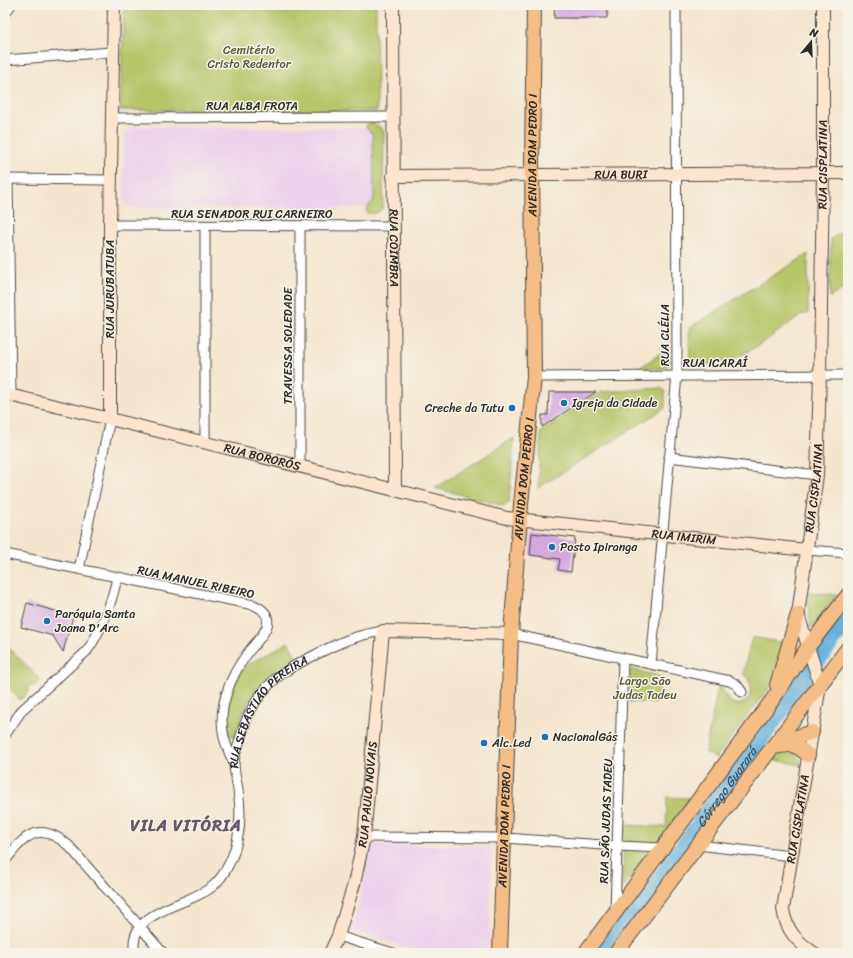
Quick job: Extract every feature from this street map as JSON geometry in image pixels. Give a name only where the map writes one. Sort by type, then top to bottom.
[{"type":"main road","name":"AVENIDA DOM PEDRO I","points":[[500,953],[511,634],[520,519],[534,377],[532,175],[534,5]]},
{"type":"main road","points":[[585,953],[773,699],[808,647],[848,595]]},
{"type":"main road","points":[[773,699],[798,614]]},
{"type":"main road","points":[[616,953],[774,745],[818,680],[847,651]]},
{"type":"main road","points":[[774,745],[812,732]]},
{"type":"main road","points":[[774,745],[791,744],[800,747],[808,755]]},
{"type":"street","points":[[5,13],[11,5]]},
{"type":"street","name":"RUA JURUBATUBA","points":[[79,570],[110,419],[110,180],[114,5]]},
{"type":"street","name":"RUA COIMBRA","points":[[393,5],[395,490]]},
{"type":"street","name":"RUA CLÉLIA","points":[[651,664],[677,375],[676,5]]},
{"type":"street","name":"RUA CISPLATINA","points":[[814,953],[799,942],[792,934],[784,918],[783,902],[812,732],[818,680],[798,614],[817,475],[823,174],[823,5]]},
{"type":"street","points":[[5,60],[112,52]]},
{"type":"street","name":"RUA ALBA FROTA","points":[[111,118],[393,117]]},
{"type":"street","name":"RUA BURI","points":[[393,176],[848,173]]},
{"type":"street","points":[[8,395],[6,179],[110,180]]},
{"type":"street","name":"RUA SENADOR RUI CARNEIRO","points":[[110,225],[394,226]]},
{"type":"street","points":[[205,226],[205,442]]},
{"type":"street","name":"TRAVESSA SOLEDADE","points":[[300,226],[300,466]]},
{"type":"street","name":"RUA ICARAÍ","points":[[534,377],[848,375]]},
{"type":"street","name":"RUA BORORÓS","points":[[8,395],[205,442],[507,518],[520,519]]},
{"type":"street","points":[[669,458],[817,475]]},
{"type":"street","name":"RUA IMIRIM","points":[[520,519],[806,550],[848,553]]},
{"type":"street","name":"RUA MANUEL RIBEIRO","points":[[5,554],[254,605],[262,608],[266,614],[267,625],[265,631],[246,654],[229,686],[223,704],[222,727],[224,737],[234,763]]},
{"type":"street","points":[[5,735],[22,710],[87,651],[95,640],[108,613],[117,578]]},
{"type":"street","name":"RUA SEBASTIÃO PEREIRA","points":[[140,927],[156,913],[202,893],[213,886],[222,876],[229,864],[238,839],[241,824],[240,798],[234,763],[243,727],[249,713],[261,694],[276,678],[338,643],[365,634],[383,632],[511,634]]},
{"type":"street","name":"RUA PAULO NOVAIS","points":[[330,953],[338,936],[354,884],[364,838],[383,632]]},
{"type":"street","points":[[511,634],[730,681],[737,684],[742,692]]},
{"type":"street","name":"RUA SÃO JUDAS TADEU","points":[[615,913],[623,658]]},
{"type":"street","points":[[5,861],[21,841],[33,833],[44,832],[54,835],[69,846],[163,953]]},
{"type":"street","points":[[364,838],[505,838],[663,848]]},
{"type":"street","points":[[698,845],[791,856]]},
{"type":"street","points":[[135,953],[134,941],[140,927]]},
{"type":"street","points":[[338,936],[393,953]]},
{"type":"shaded area","points":[[132,127],[366,128],[373,135],[374,200],[367,208],[131,208],[124,200],[124,135]]},
{"type":"shaded area","points":[[373,844],[490,847],[492,850],[489,953],[425,953],[353,931],[352,928],[364,883],[370,847]]},
{"type":"green space","name":"Cemitério Cristo Redentor","points":[[124,5],[376,5],[377,111],[120,110]]},
{"type":"green space","points":[[373,123],[384,132],[383,203],[382,209],[377,213],[367,213],[367,208],[374,200],[373,135],[366,128],[367,124]]},
{"type":"green space","points":[[848,227],[848,286],[830,297],[831,239]]},
{"type":"green space","points":[[808,254],[808,314],[803,314],[756,346],[726,362],[708,364],[697,363],[690,360],[689,328]]},
{"type":"green space","points":[[669,347],[670,362],[665,368],[638,369]]},
{"type":"green space","points":[[661,388],[665,391],[665,408],[538,488],[541,432],[601,392]]},
{"type":"green space","points":[[514,438],[509,502],[505,506],[435,488]]},
{"type":"green space","points":[[809,592],[837,595],[811,628],[808,604]]},
{"type":"green space","points":[[752,637],[785,643],[774,679],[769,688],[716,758],[705,752],[718,687],[722,688],[727,698],[733,703],[740,704],[746,702],[750,696],[751,690],[749,682],[743,674]]},
{"type":"green space","points":[[288,642],[296,656],[275,671],[256,689],[245,707],[236,734],[231,736],[228,731],[227,723],[228,712],[233,690],[241,672],[249,664]]},
{"type":"green space","points":[[5,644],[41,680],[35,686],[31,685],[28,687],[30,691],[20,700],[5,683]]},
{"type":"green space","name":"Largo São Judas Tadeu","points":[[630,669],[662,677],[657,703],[629,702]]},
{"type":"green space","points":[[788,751],[800,759],[801,765],[774,760],[778,755]]},
{"type":"green space","points":[[667,797],[690,798],[622,889],[625,825],[666,827]]},
{"type":"building","points":[[555,5],[607,5],[607,18],[554,18]]},
{"type":"building","name":"Igreja da Cidade","points":[[549,392],[596,392],[542,427],[542,415],[548,415]]},
{"type":"building","name":"Posto Ipiranga","points":[[532,533],[575,538],[571,572],[558,570],[560,559],[530,555]]},
{"type":"building","name":"Paróquia Santa Joana D'Arc","points":[[27,603],[73,616],[63,652],[53,636],[21,627]]},
{"type":"waterway","name":"Córrego Guarará","points":[[603,953],[667,870],[803,679],[848,619]]},
{"type":"place","name":"Igreja da Cidade","points":[[564,403]]},
{"type":"place","name":"Creche da Tutu","points":[[512,408]]},
{"type":"place","name":"Posto Ipiranga","points":[[552,547]]},
{"type":"place","name":"Paróquia Santa Joana D'Arc","points":[[47,621]]},
{"type":"place","name":"NacionalGás","points":[[545,737]]},
{"type":"place","name":"Alc.Led","points":[[484,743]]},
{"type":"district","name":"VILA VITÓRIA","points":[[186,825]]}]
